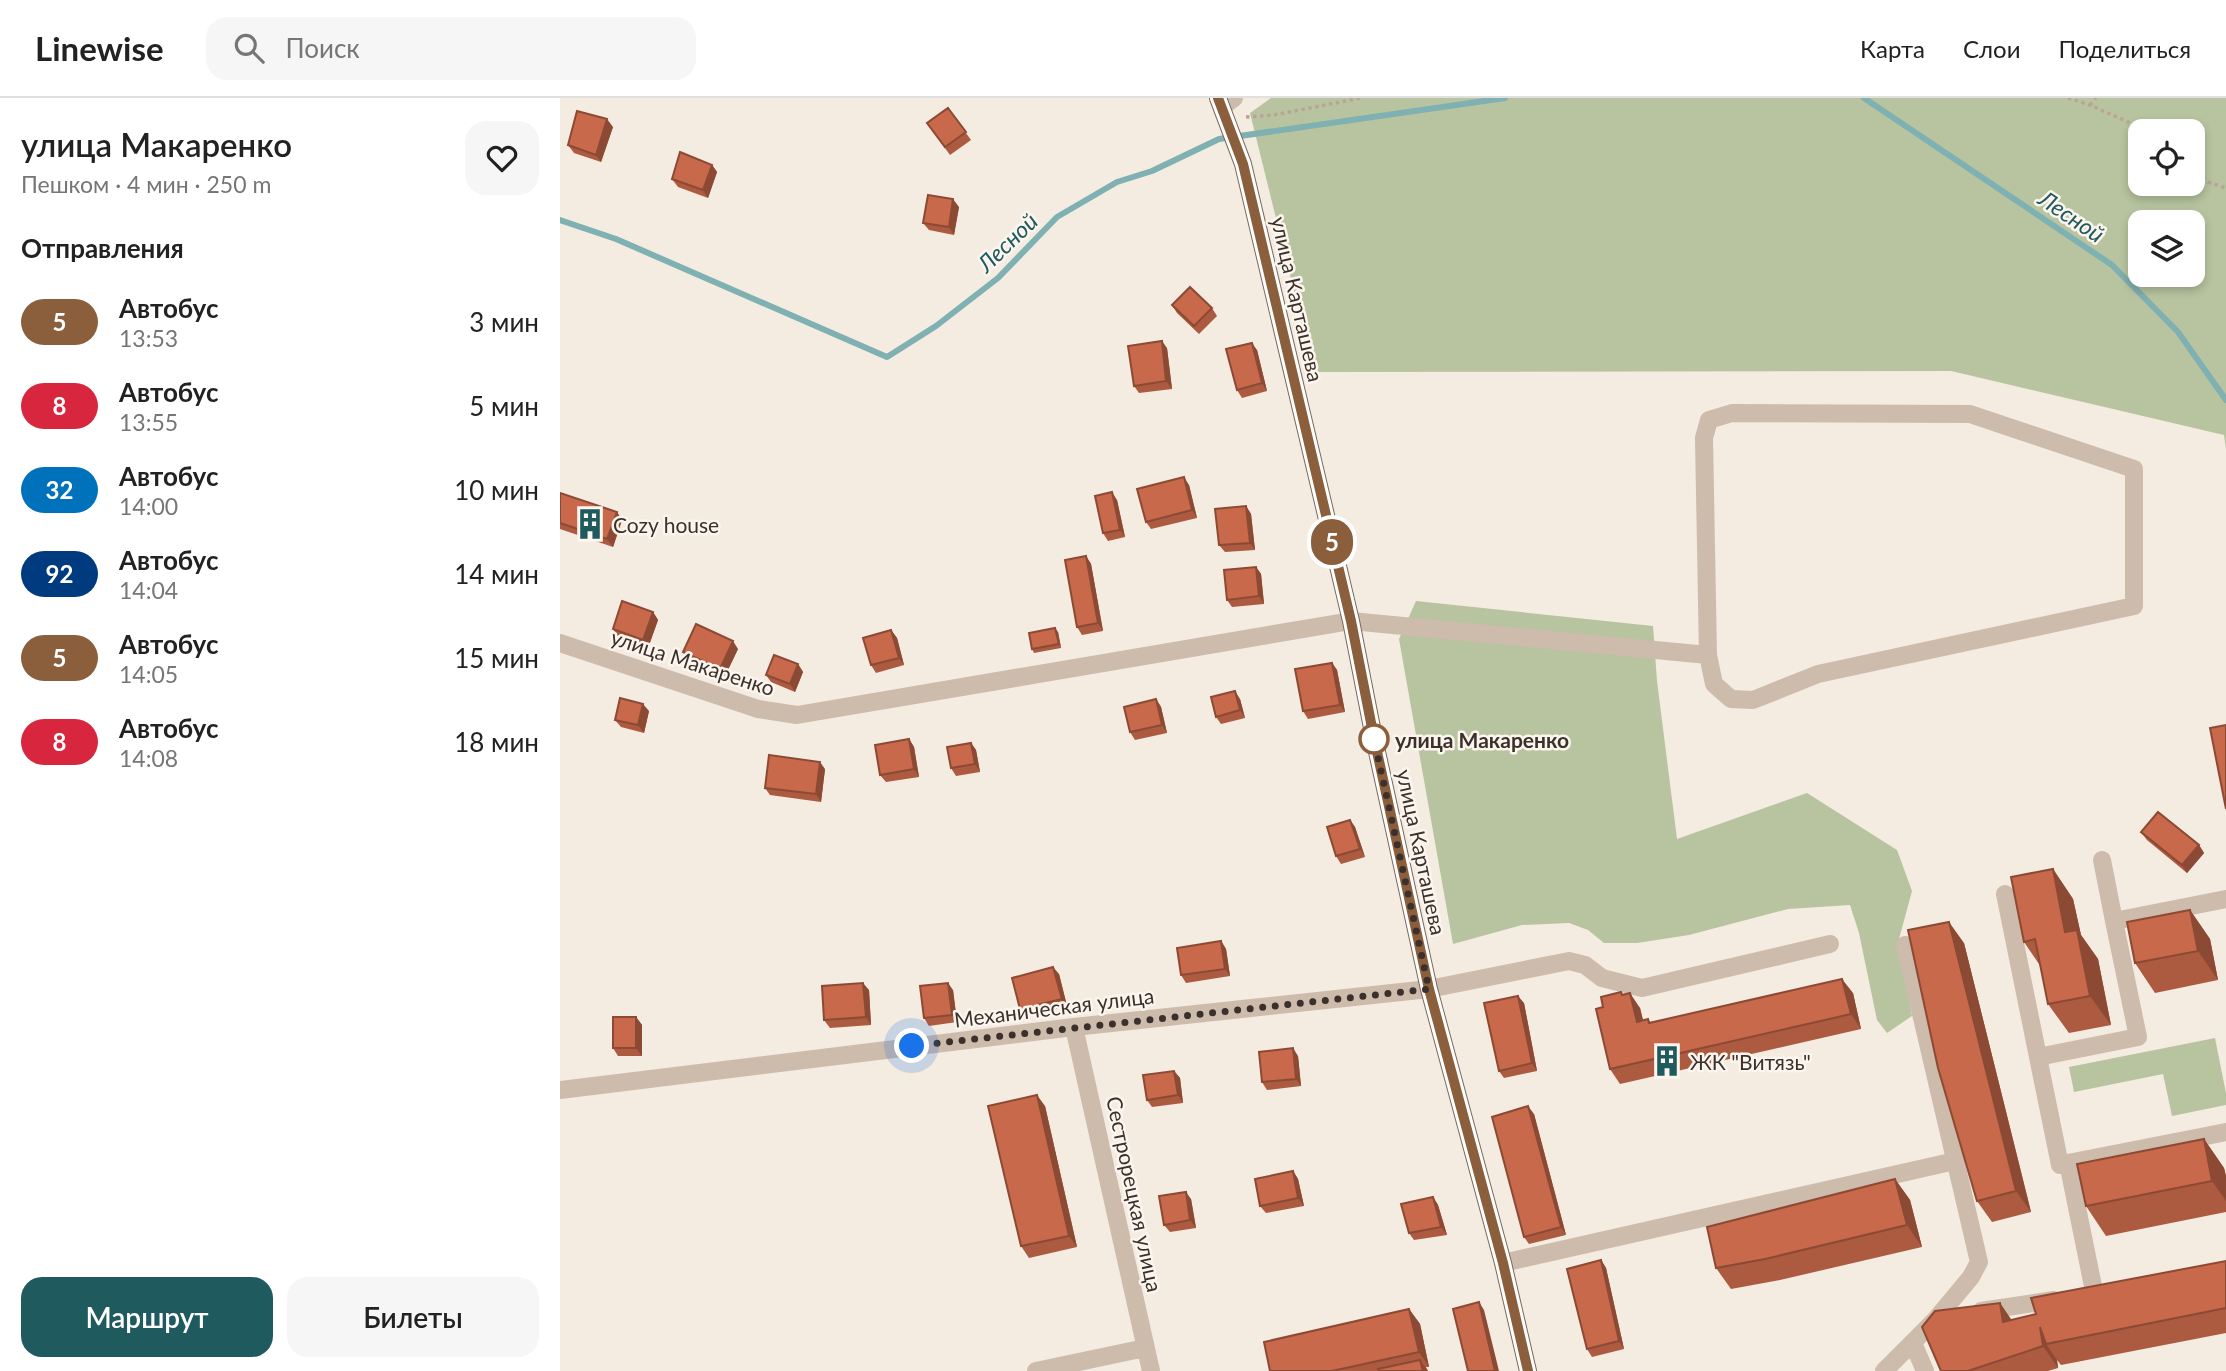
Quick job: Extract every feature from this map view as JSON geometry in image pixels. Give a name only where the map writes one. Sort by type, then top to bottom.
[{"type":"main road","name":"улица Карташева","points":[[1226,110],[1243,164],[1351,621],[1429,989],[1503,1263],[1528,1371]]},
{"type":"street","points":[[1732,413],[1970,414],[2134,469],[2134,606],[1818,674],[1753,700],[1731,699],[1714,684],[1708,655],[1704,438],[1709,420],[1732,413]]},
{"type":"street","name":"улица Макаренко","points":[[560,643],[758,709],[797,715],[1351,621],[1708,655]]},
{"type":"street","points":[[2038,1057],[2138,1037],[2102,860]]},
{"type":"street","points":[[2005,894],[2060,1165],[2226,1132]]},
{"type":"street","points":[[2114,921],[2226,899]]},
{"type":"street","name":"Механическая улица","points":[[560,1090],[1074,1027],[1429,989],[1569,961],[1585,965],[1602,978],[1642,988],[1830,944]]},
{"type":"street","points":[[1884,1371],[1936,1319],[1971,1277],[1979,1262],[1905,946]]},
{"type":"street","name":"Сестрорецкая улица","points":[[1074,1027],[1151,1371]]},
{"type":"street","points":[[1503,1263],[1955,1161]]},
{"type":"street","points":[[1936,1319],[2025,1303],[2089,1296],[2068,1163]]},
{"type":"street","points":[[1913,1342],[1924,1371]]},
{"type":"street","points":[[1036,1371],[1145,1348]]},
{"type":"path","points":[[1226,110],[1275,116],[1361,98]]},
{"type":"path","points":[[2068,98],[2128,122]]},
{"type":"path","points":[[2090,105],[2096,98]]},
{"type":"path","points":[[2205,179],[2226,188]]},
{"type":"green space","points":[[1271,98],[2226,98],[2226,449],[2224,435],[1951,371],[1314,372],[1250,113]]},
{"type":"green space","points":[[1416,601],[1653,626],[1657,681],[1677,839],[1807,793],[1897,850],[1912,891],[1899,939],[1912,1016],[1887,1033],[1877,1020],[1859,933],[1850,905],[1788,909],[1689,935],[1637,943],[1604,943],[1588,930],[1569,923],[1522,925],[1453,944],[1399,639]]},
{"type":"green space","points":[[2215,1038],[2226,1105],[2172,1116],[2163,1074],[2074,1092],[2069,1067]]},
{"type":"building","points":[[948,108],[966,132],[945,147],[927,123]]},
{"type":"building","points":[[577,111],[607,119],[596,155],[568,145]]},
{"type":"building","points":[[680,152],[712,165],[703,190],[672,179]]},
{"type":"building","points":[[928,195],[953,199],[949,227],[923,223]]},
{"type":"building","points":[[1190,287],[1212,308],[1194,326],[1172,305]]},
{"type":"building","points":[[1162,341],[1166,381],[1134,386],[1128,346]]},
{"type":"building","points":[[1252,343],[1262,383],[1237,390],[1226,349]]},
{"type":"building","points":[[1184,477],[1192,510],[1146,522],[1137,489]]},
{"type":"building","points":[[1112,492],[1120,530],[1103,533],[1095,496]]},
{"type":"building","name":"Cozy house","points":[[560,493],[617,512],[607,539],[560,523]]},
{"type":"building","points":[[1246,506],[1250,543],[1219,545],[1215,509]]},
{"type":"building","points":[[1086,556],[1098,623],[1077,627],[1065,560]]},
{"type":"building","points":[[1256,567],[1259,596],[1227,600],[1224,570]]},
{"type":"building","points":[[622,601],[653,612],[643,640],[613,629]]},
{"type":"building","points":[[696,624],[733,641],[720,669],[683,652]]},
{"type":"building","points":[[1055,628],[1059,644],[1032,649],[1029,633]]},
{"type":"building","points":[[891,630],[899,658],[871,665],[863,638]]},
{"type":"building","points":[[774,655],[798,664],[790,684],[766,675]]},
{"type":"building","points":[[1332,663],[1340,705],[1303,711],[1295,669]]},
{"type":"building","points":[[1235,691],[1240,710],[1216,717],[1211,697]]},
{"type":"building","points":[[620,698],[643,704],[638,725],[615,720]]},
{"type":"building","points":[[1156,699],[1162,725],[1130,732],[1124,707]]},
{"type":"building","points":[[2226,725],[2226,809],[2210,728]]},
{"type":"building","points":[[909,739],[914,769],[880,775],[875,745]]},
{"type":"building","points":[[971,743],[975,764],[951,768],[947,747]]},
{"type":"building","points":[[769,755],[820,762],[816,794],[765,788]]},
{"type":"building","points":[[2158,812],[2199,845],[2182,865],[2141,832]]},
{"type":"building","points":[[1350,820],[1360,849],[1336,856],[1327,827]]},
{"type":"building","points":[[2053,869],[2065,932],[2077,930],[2090,996],[2048,1004],[2035,939],[2024,942],[2011,877]]},
{"type":"building","points":[[2190,910],[2198,951],[2135,963],[2127,922]]},
{"type":"building","points":[[1949,922],[2016,1191],[1977,1201],[1938,1068],[1908,930]]},
{"type":"building","points":[[1221,941],[1225,969],[1181,975],[1177,948]]},
{"type":"building","points":[[1053,967],[1062,999],[1020,1009],[1012,978]]},
{"type":"building","points":[[1842,979],[1851,1014],[1610,1069],[1596,1009],[1603,1007],[1601,997],[1621,992],[1622,995],[1630,993],[1637,1022],[1648,1019],[1649,1023]]},
{"type":"building","points":[[863,983],[866,1017],[824,1020],[822,986]]},
{"type":"building","points":[[948,983],[952,1015],[924,1018],[920,986]]},
{"type":"building","points":[[1518,996],[1532,1063],[1499,1071],[1484,1003]]},
{"type":"building","points":[[613,1017],[636,1017],[636,1048],[613,1048]]},
{"type":"building","points":[[1293,1048],[1296,1079],[1262,1082],[1259,1052]]},
{"type":"building","points":[[1174,1071],[1178,1095],[1147,1100],[1143,1075]]},
{"type":"building","points":[[1037,1095],[1069,1236],[1021,1246],[988,1106]]},
{"type":"building","points":[[1528,1106],[1561,1227],[1524,1237],[1492,1117]]},
{"type":"building","points":[[2204,1139],[2212,1181],[2086,1206],[2077,1164]]},
{"type":"building","points":[[1293,1171],[1298,1198],[1260,1206],[1255,1179]]},
{"type":"building","points":[[1895,1179],[1907,1225],[1716,1268],[1707,1227]]},
{"type":"building","points":[[1186,1192],[1190,1220],[1164,1225],[1159,1196]]},
{"type":"building","points":[[1433,1197],[1441,1227],[1409,1233],[1401,1204]]},
{"type":"building","points":[[1601,1260],[1619,1341],[1587,1349],[1567,1269]]},
{"type":"building","points":[[2226,1261],[2226,1308],[2046,1344],[2040,1327],[2043,1346],[1968,1371],[1941,1371],[1922,1327],[1935,1311],[2000,1303],[2003,1322],[2036,1314],[2031,1298]]},
{"type":"building","points":[[1479,1302],[1495,1371],[1468,1371],[1453,1309]]},
{"type":"building","points":[[1409,1309],[1419,1352],[1332,1371],[1270,1371],[1264,1342]]},
{"type":"building","points":[[1420,1360],[1423,1371],[1378,1369]]},
{"type":"waterway","name":"Лесной","points":[[560,220],[616,239],[887,357],[936,326],[998,278],[1057,217],[1117,182],[1152,171],[1219,139],[1505,98]]},
{"type":"waterway","name":"Лесной","points":[[1864,98],[2112,265],[2178,332],[2226,400]]},
{"type":"bus line","name":"5","points":[[1218,98],[1243,164],[1351,621],[1429,989],[1503,1263],[1528,1371]]},
{"type":"place","name":"Cozy house","points":[[590,524]]},
{"type":"place","name":"улица Макаренко","points":[[1374,739]]},
{"type":"place","name":"ЖК \"Витязь\"","points":[[1667,1061]]},
{"type":"route","points":[[912,1046],[1429,989],[1374,739]]}]
